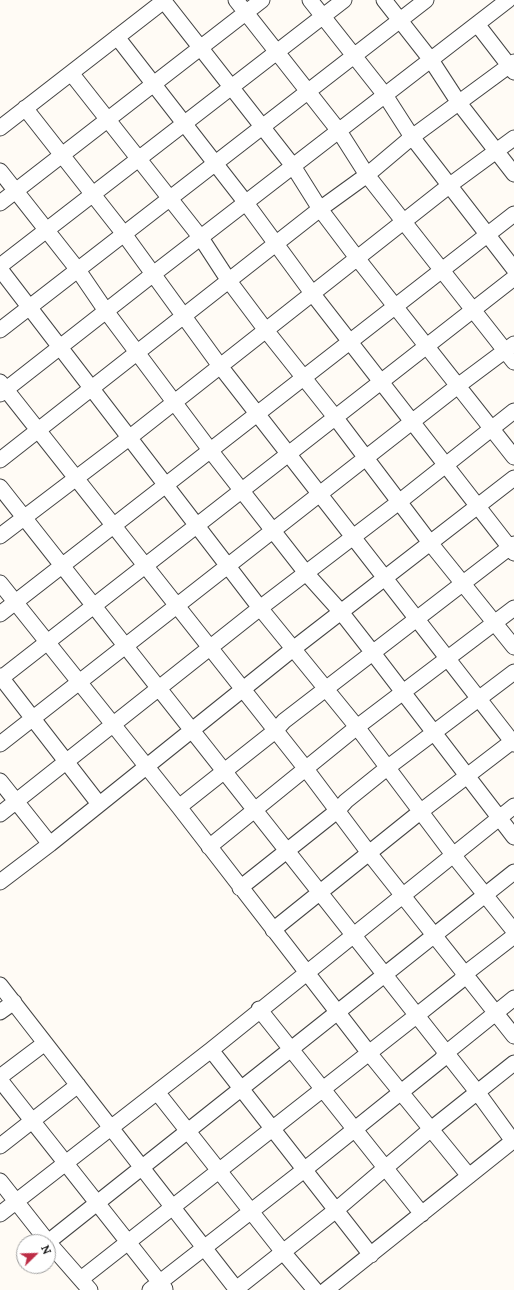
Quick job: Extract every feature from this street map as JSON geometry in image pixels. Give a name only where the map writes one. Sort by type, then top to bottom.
[{"type":"street","points":[[0,128],[164,0],[293,166],[320,209],[357,258],[459,385],[514,457]]},
{"type":"street","points":[[0,744],[80,681],[125,648],[459,385],[511,352],[474,311],[441,270],[367,175],[339,131],[236,0]]},
{"type":"street","points":[[0,203],[262,0]]},
{"type":"street","points":[[310,0],[385,95],[412,137],[514,269]]},
{"type":"street","points":[[344,0],[0,268],[61,346],[165,486],[260,608],[357,727],[420,812],[514,931]]},
{"type":"street","points":[[384,0],[431,60],[459,103],[514,174]]},
{"type":"street","points":[[0,330],[426,0]]},
{"type":"street","points":[[508,0],[61,346],[2,389],[38,430],[76,478],[144,566],[306,769],[369,853],[466,973],[514,1036]]},
{"type":"street","points":[[0,460],[320,209],[367,175],[412,137],[513,67],[477,24]]},
{"type":"street","points":[[117,37],[246,203],[275,245],[413,421],[478,508],[512,548],[464,582],[325,689],[284,721],[275,731],[179,807]]},
{"type":"street","points":[[71,73],[201,238],[229,281],[336,417],[431,544],[464,582],[514,647]]},
{"type":"street","points":[[25,108],[124,234],[152,275],[220,366],[513,742],[420,812],[273,930]]},
{"type":"street","points":[[0,536],[129,438],[450,185],[514,138]]},
{"type":"street","points":[[0,171],[78,270],[106,311],[210,450],[306,574],[341,612],[514,837]]},
{"type":"street","points":[[0,614],[514,214]]},
{"type":"street","points":[[99,804],[34,718],[0,677],[474,311],[514,278]]},
{"type":"street","points":[[0,814],[112,724],[159,689],[260,608],[399,502],[514,411]]},
{"type":"street","points":[[0,882],[147,767],[293,649],[478,508],[514,478]]},
{"type":"street","points":[[0,488],[125,648],[192,730],[319,894],[478,1093],[514,1141],[326,1290]]},
{"type":"street","points":[[0,583],[80,681],[112,724],[179,807],[240,888],[369,1053],[469,1176]]},
{"type":"street","points":[[209,847],[357,727],[514,608]]},
{"type":"street","points":[[240,888],[337,811],[346,801],[387,768],[435,734],[514,672]]},
{"type":"street","points":[[0,781],[50,844]]},
{"type":"street","points":[[0,1214],[211,1050],[259,1009],[454,856],[514,806]]},
{"type":"street","points":[[56,1235],[385,976],[514,872]]},
{"type":"street","points":[[56,1251],[86,1285],[129,1242],[273,1130],[460,981],[466,973],[514,936]]},
{"type":"street","points":[[0,985],[110,1128],[174,1207],[236,1290],[336,1210],[431,1129],[514,1063]]},
{"type":"street","points":[[45,1043],[0,1078],[65,1164],[129,1242],[159,1287],[250,1211],[304,1170],[441,1060],[446,1053],[514,998]]},
{"type":"street","points":[[0,1012],[14,1002]]},
{"type":"street","points":[[259,1009],[422,1214]]},
{"type":"street","points":[[211,1050],[371,1254]]},
{"type":"street","points":[[0,1146],[78,1086]]},
{"type":"street","points":[[157,1092],[250,1211],[315,1290]]},
{"type":"street","points":[[0,1181],[42,1234]]}]
